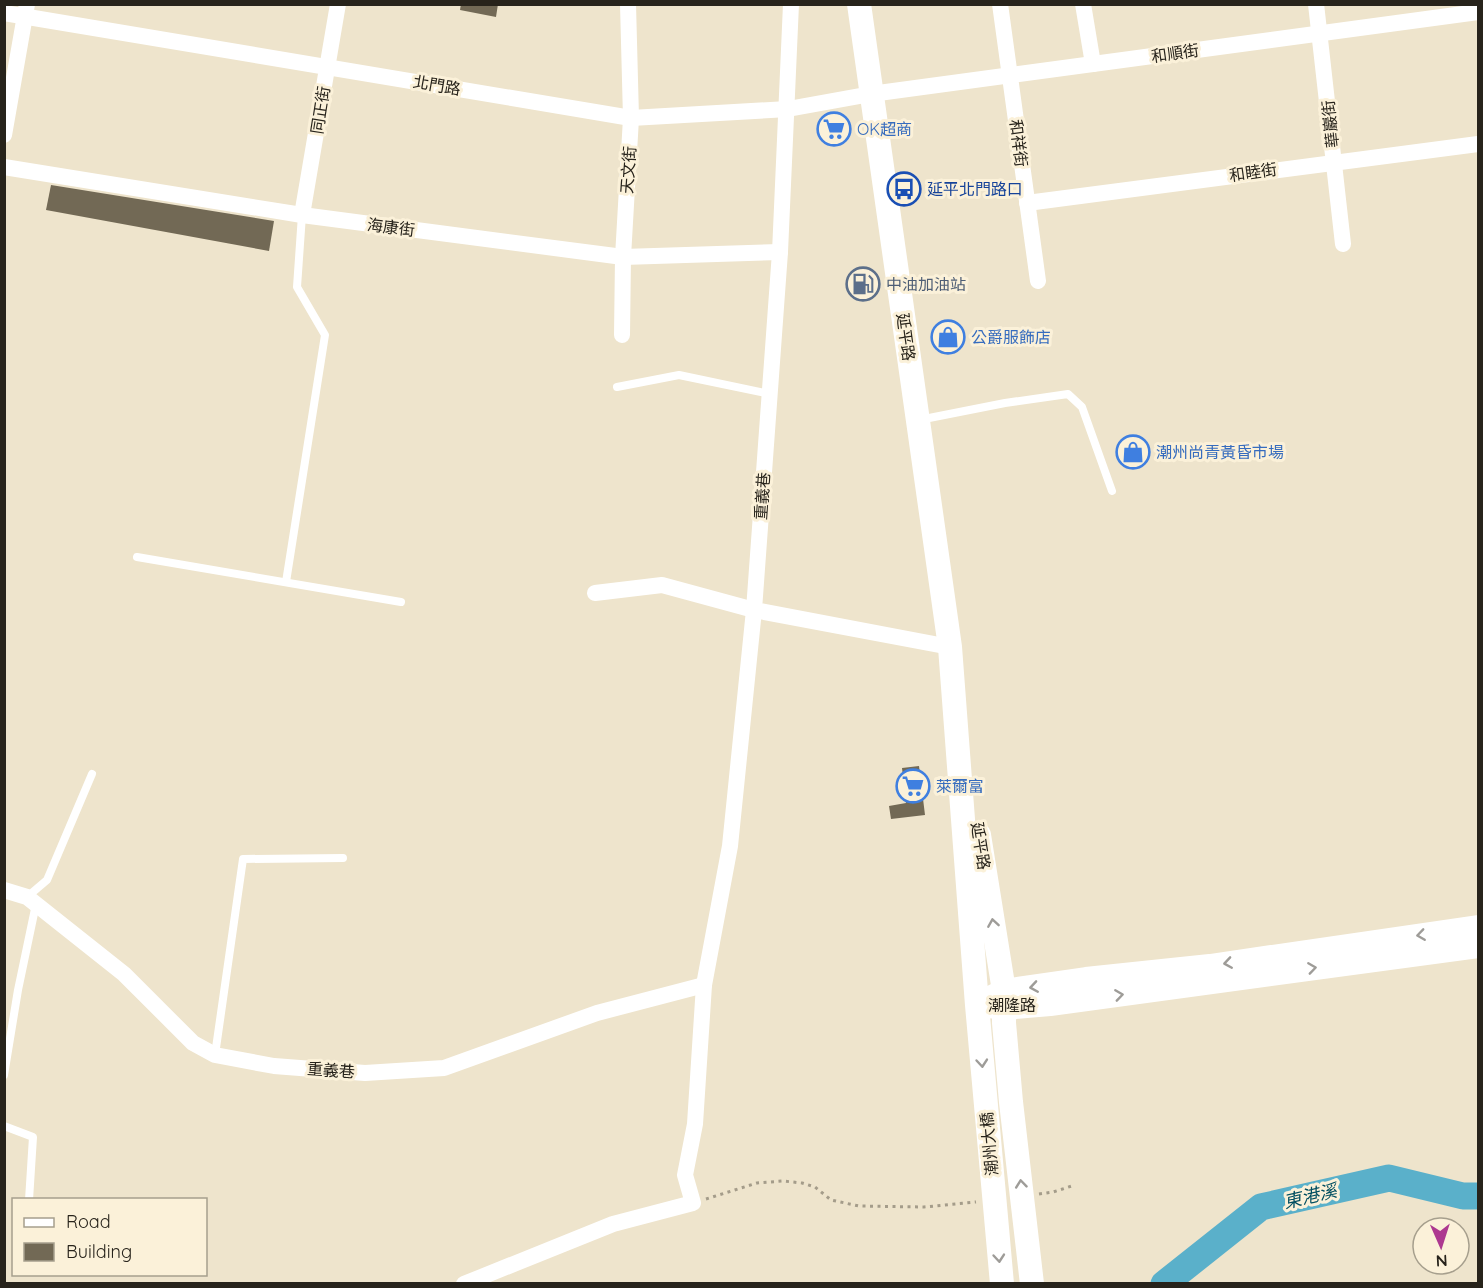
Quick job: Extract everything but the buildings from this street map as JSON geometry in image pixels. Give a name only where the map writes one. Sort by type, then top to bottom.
[{"type":"street","name":"同正街","points":[[303,215],[338,4]]},
{"type":"street","name":"天文街","points":[[622,335],[622,257],[631,118],[628,4]]},
{"type":"street","name":"重義巷","points":[[693,1203],[685,1175],[695,1124],[704,986],[730,846],[754,610],[780,252],[791,4]]},
{"type":"street","name":"延平路","points":[[859,4],[1004,1008]]},
{"type":"street","name":"和祥街","points":[[1000,4],[1038,281]]},
{"type":"street","points":[[1083,4],[1093,64]]},
{"type":"street","name":"華巖街","points":[[1316,4],[1343,244]]},
{"type":"street","name":"北門路","points":[[4,13],[26,11],[327,67],[631,118],[788,110],[871,94]]},
{"type":"street","points":[[4,135],[26,11]]},
{"type":"street","name":"和順街","points":[[871,94],[1320,33],[1429,11],[1479,12]]},
{"type":"street","name":"和睦街","points":[[1027,203],[1334,161],[1479,144]]},
{"type":"street","name":"海康街","points":[[4,167],[303,215],[622,257],[780,252]]},
{"type":"street","points":[[595,593],[662,585],[952,658]]},
{"type":"street","name":"延平路","points":[[952,658],[977,1005]]},
{"type":"street","name":"重義巷","points":[[4,890],[32,901],[124,974],[193,1043],[215,1055],[274,1066],[365,1073],[444,1068],[597,1013],[704,986]]},
{"type":"street","name":"潮隆路","points":[[1004,1008],[1086,979],[1210,966],[1479,927]]},
{"type":"street","name":"潮隆路","points":[[977,1005],[1004,1008],[1050,1004],[1479,946]]},
{"type":"street","name":"潮州大橋","points":[[977,1005],[1002,1284]]},
{"type":"street","name":"潮州大橋","points":[[1004,1008],[1032,1284]]},
{"type":"street","points":[[464,1284],[613,1224],[693,1203]]},
{"type":"lane","points":[[286,582],[325,335],[297,287],[303,215]]},
{"type":"lane","points":[[617,387],[679,375],[770,394]]},
{"type":"lane","points":[[918,420],[1005,403],[1068,394],[1082,407],[1112,491]]},
{"type":"lane","points":[[137,557],[401,602]]},
{"type":"lane","points":[[4,1075],[32,901],[47,880],[92,774]]},
{"type":"lane","points":[[215,1055],[243,859],[343,858]]},
{"type":"lane","points":[[4,1126],[33,1137],[28,1198]]},
{"type":"path","points":[[693,1203],[757,1183],[783,1181],[815,1187],[831,1200],[859,1206],[924,1207],[978,1202]]},
{"type":"path","points":[[1033,1194],[1053,1192],[1075,1185]]},
{"type":"waterway","name":"東港溪","points":[[1164,1284],[1261,1207],[1389,1178],[1463,1196],[1478,1196]]},
{"type":"place","name":"OK超商","points":[[834,129]]},
{"type":"place","name":"延平北門路口","points":[[904,189]]},
{"type":"place","name":"中油加油站","points":[[863,284]]},
{"type":"place","name":"公爵服飾店","points":[[948,337]]},
{"type":"place","name":"潮州尚青黃昏市場","points":[[1133,452]]},
{"type":"place","name":"萊爾富","points":[[913,786]]}]
